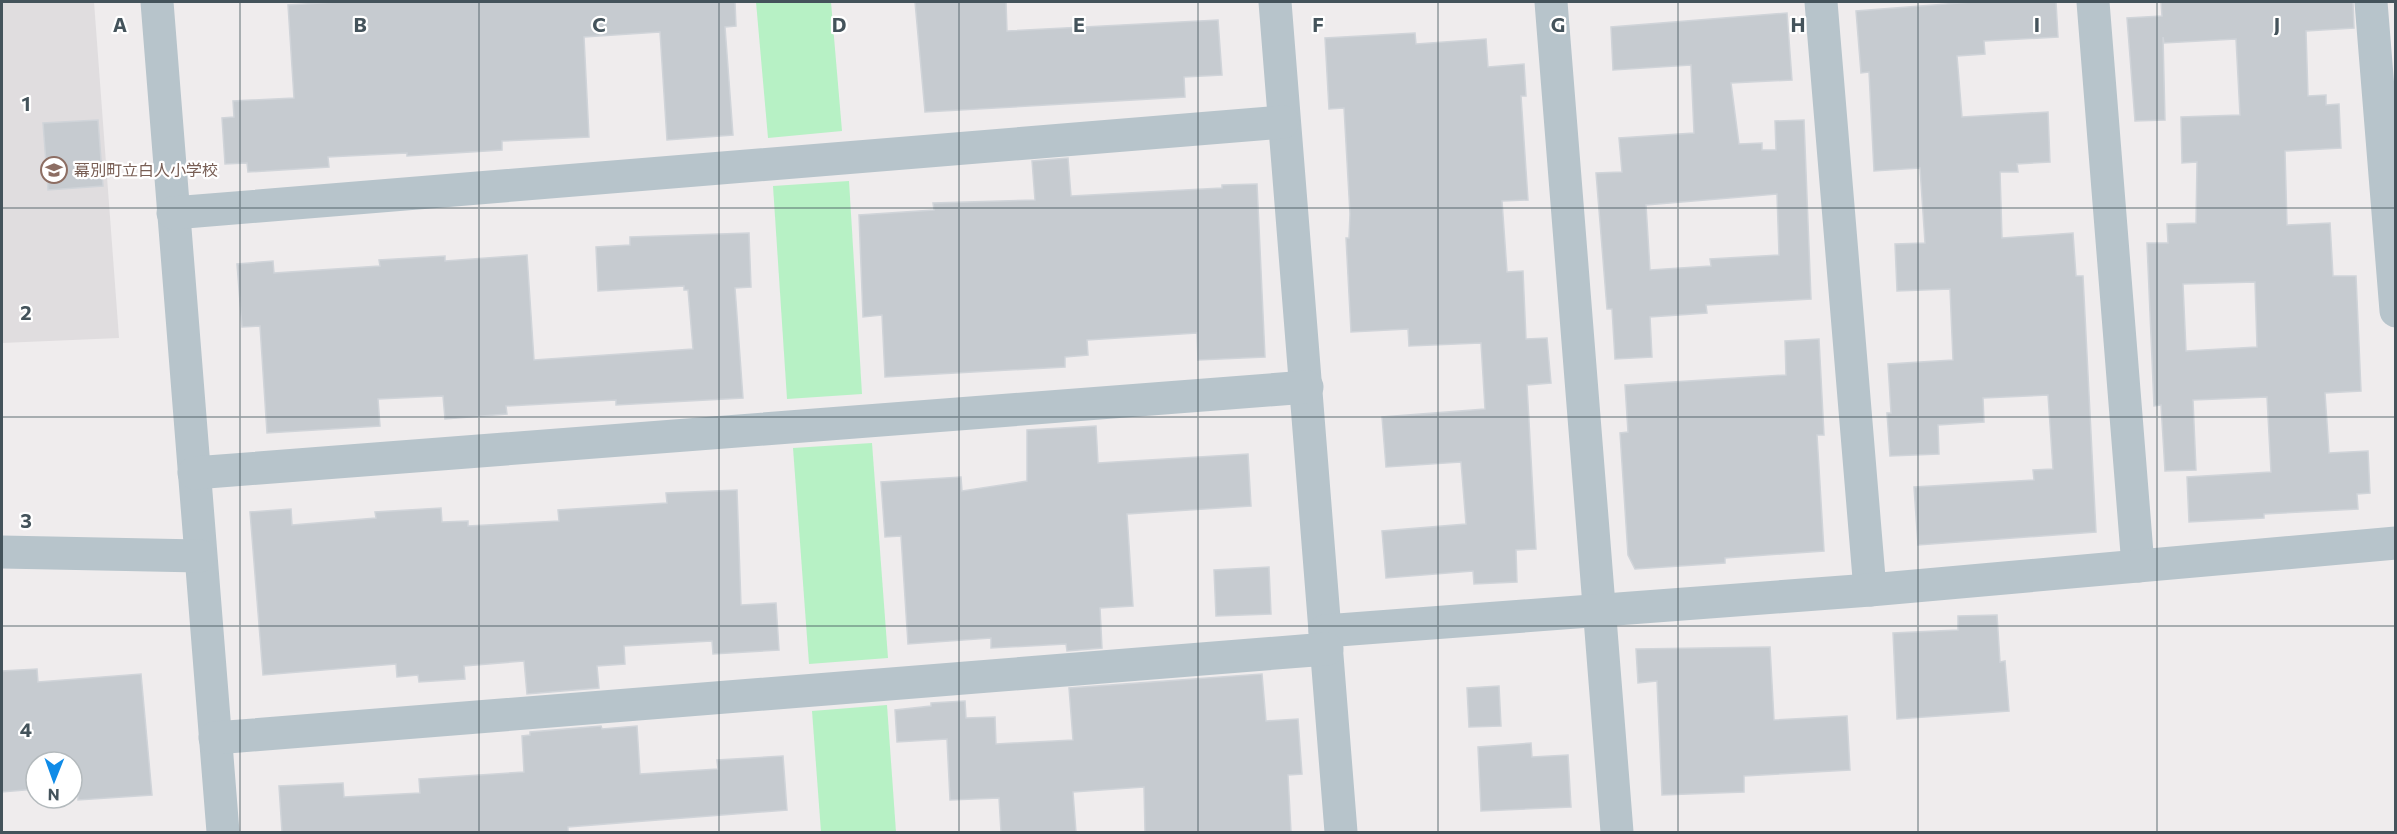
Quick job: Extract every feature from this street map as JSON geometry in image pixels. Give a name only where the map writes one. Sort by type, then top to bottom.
[{"type":"street","points":[[157,2],[223,832]]},
{"type":"street","points":[[1275,2],[1341,832]]},
{"type":"street","points":[[1551,2],[1617,832]]},
{"type":"street","points":[[1821,2],[1870,590]]},
{"type":"street","points":[[2093,2],[2138,566]]},
{"type":"street","points":[[2371,2],[2391,186],[2396,311]]},
{"type":"street","points":[[173,213],[1283,122]]},
{"type":"street","points":[[194,473],[1307,387]]},
{"type":"street","points":[[215,738],[1326,640],[1599,610],[1870,590],[2396,543]]},
{"type":"street","points":[[2,552],[200,556]]},
{"type":"shaded area","name":"幕別町立白人小学校","points":[[2,2],[94,2],[119,338],[2,343]]},
{"type":"green space","points":[[756,2],[831,2],[842,131],[768,138]]},
{"type":"green space","points":[[849,181],[862,394],[787,399],[773,186]]},
{"type":"green space","points":[[872,443],[888,658],[809,664],[793,448]]},
{"type":"green space","points":[[887,705],[896,832],[821,832],[812,711]]},
{"type":"building","points":[[337,2],[735,2],[736,26],[725,27],[733,135],[667,140],[660,32],[584,37],[589,137],[502,141],[502,150],[407,156],[407,153],[328,157],[329,167],[248,172],[247,163],[225,164],[222,118],[234,117],[233,101],[294,98],[288,5]]},
{"type":"building","points":[[915,2],[1006,2],[1007,31],[1218,20],[1222,75],[1184,77],[1185,97],[925,112]]},
{"type":"building","points":[[1972,2],[2056,2],[2058,37],[1984,41],[1985,54],[1957,56],[1962,117],[2048,112],[2050,162],[2017,164],[2018,172],[2000,172],[2002,238],[2073,233],[2076,276],[2083,276],[2096,532],[1918,545],[1914,487],[2034,480],[2033,470],[2053,469],[2048,395],[1983,398],[1984,422],[1938,425],[1939,454],[1890,456],[1887,413],[1891,413],[1888,364],[1953,360],[1950,289],[1897,291],[1895,244],[1925,243],[1920,168],[1874,171],[1869,72],[1861,73],[1856,11]]},
{"type":"building","points":[[2161,2],[2353,2],[2354,28],[2306,31],[2308,96],[2326,95],[2326,105],[2339,104],[2341,148],[2285,151],[2287,225],[2330,223],[2333,276],[2356,276],[2361,391],[2325,393],[2329,453],[2368,451],[2370,493],[2357,494],[2358,509],[2264,514],[2264,518],[2189,522],[2187,477],[2271,472],[2267,397],[2193,400],[2196,470],[2165,471],[2161,405],[2154,406],[2147,243],[2168,243],[2167,224],[2196,223],[2197,162],[2182,163],[2181,117],[2240,115],[2236,39],[2164,43],[2163,37],[2165,120],[2135,121],[2127,18],[2162,16]],"holes":[[[2255,282],[2257,347],[2186,351],[2183,284]]]},
{"type":"building","points":[[1787,13],[1792,80],[1731,83],[1739,144],[1762,143],[1762,150],[1776,150],[1775,121],[1804,120],[1811,299],[1706,305],[1707,313],[1650,317],[1652,357],[1615,359],[1612,309],[1607,309],[1596,173],[1622,172],[1619,138],[1694,133],[1691,65],[1613,70],[1611,27]],"holes":[[[1777,194],[1779,255],[1710,259],[1711,266],[1650,270],[1646,205]]]},
{"type":"building","points":[[1415,33],[1416,44],[1486,39],[1488,67],[1524,64],[1526,96],[1521,96],[1528,200],[1502,201],[1507,272],[1523,271],[1526,339],[1547,338],[1551,383],[1527,385],[1536,549],[1516,550],[1517,582],[1474,584],[1473,571],[1386,578],[1382,531],[1466,524],[1461,462],[1386,467],[1382,417],[1485,409],[1481,343],[1409,346],[1408,329],[1351,332],[1346,238],[1349,238],[1350,214],[1344,108],[1329,109],[1325,38]]},
{"type":"building","points":[[98,120],[103,186],[48,190],[43,123]]},
{"type":"building","points":[[1068,158],[1071,196],[1257,184],[1265,357],[1198,360],[1197,333],[1087,340],[1088,355],[1065,357],[1065,367],[885,377],[882,315],[863,317],[859,215],[934,210],[933,203],[1035,200],[1032,161]]},
{"type":"building","points":[[749,233],[751,287],[735,288],[743,398],[616,405],[616,400],[506,406],[507,414],[445,419],[443,396],[378,399],[380,426],[267,433],[260,326],[242,327],[237,264],[273,261],[274,273],[380,266],[379,260],[445,256],[445,261],[527,255],[534,360],[693,349],[688,290],[684,290],[684,286],[598,291],[596,247],[630,245],[630,237]]},
{"type":"building","points":[[1819,339],[1824,435],[1817,435],[1824,551],[1725,558],[1725,563],[1635,569],[1628,555],[1620,433],[1628,432],[1625,385],[1786,375],[1785,341]]},
{"type":"building","points":[[1096,426],[1098,463],[1248,454],[1251,506],[1127,514],[1133,606],[1100,608],[1102,648],[1067,651],[1066,644],[991,648],[991,638],[908,644],[901,536],[885,537],[881,482],[961,477],[962,491],[1027,481],[1027,430]]},
{"type":"building","points":[[737,490],[741,605],[776,603],[779,650],[713,654],[712,641],[624,646],[625,664],[597,666],[599,688],[527,694],[524,661],[464,666],[465,679],[419,682],[418,675],[397,677],[396,664],[263,675],[250,512],[291,509],[292,525],[376,518],[375,512],[441,508],[442,522],[468,521],[468,526],[559,521],[558,510],[667,503],[666,493]]},
{"type":"building","points":[[1269,567],[1271,614],[1216,616],[1214,570]]},
{"type":"building","points":[[1997,615],[2000,662],[2005,661],[2009,711],[1897,719],[1893,633],[1958,630],[1958,616]]},
{"type":"building","points":[[1770,647],[1774,720],[1847,716],[1850,770],[1744,776],[1744,792],[1662,795],[1657,681],[1638,683],[1636,649]]},
{"type":"building","points":[[37,669],[38,682],[141,674],[152,795],[84,800],[84,750],[24,750],[24,790],[2,792],[2,671]]},
{"type":"building","points":[[1262,674],[1266,721],[1298,719],[1302,774],[1288,775],[1291,832],[1145,832],[1144,787],[1073,792],[1076,832],[1001,832],[999,798],[950,800],[947,739],[897,742],[895,710],[931,706],[931,703],[965,701],[966,718],[995,717],[996,744],[1073,740],[1069,688]]},
{"type":"building","points":[[1499,686],[1501,726],[1469,727],[1467,688]]},
{"type":"building","points":[[601,726],[602,729],[637,726],[640,774],[718,769],[717,760],[783,756],[787,810],[568,827],[568,832],[282,832],[279,786],[343,783],[344,797],[420,793],[419,779],[524,772],[522,736],[530,735],[530,732]]},
{"type":"building","points":[[1531,743],[1532,757],[1568,755],[1571,807],[1481,811],[1478,747]]},
{"type":"place","name":"幕別町立白人小学校","points":[[54,170]]}]
